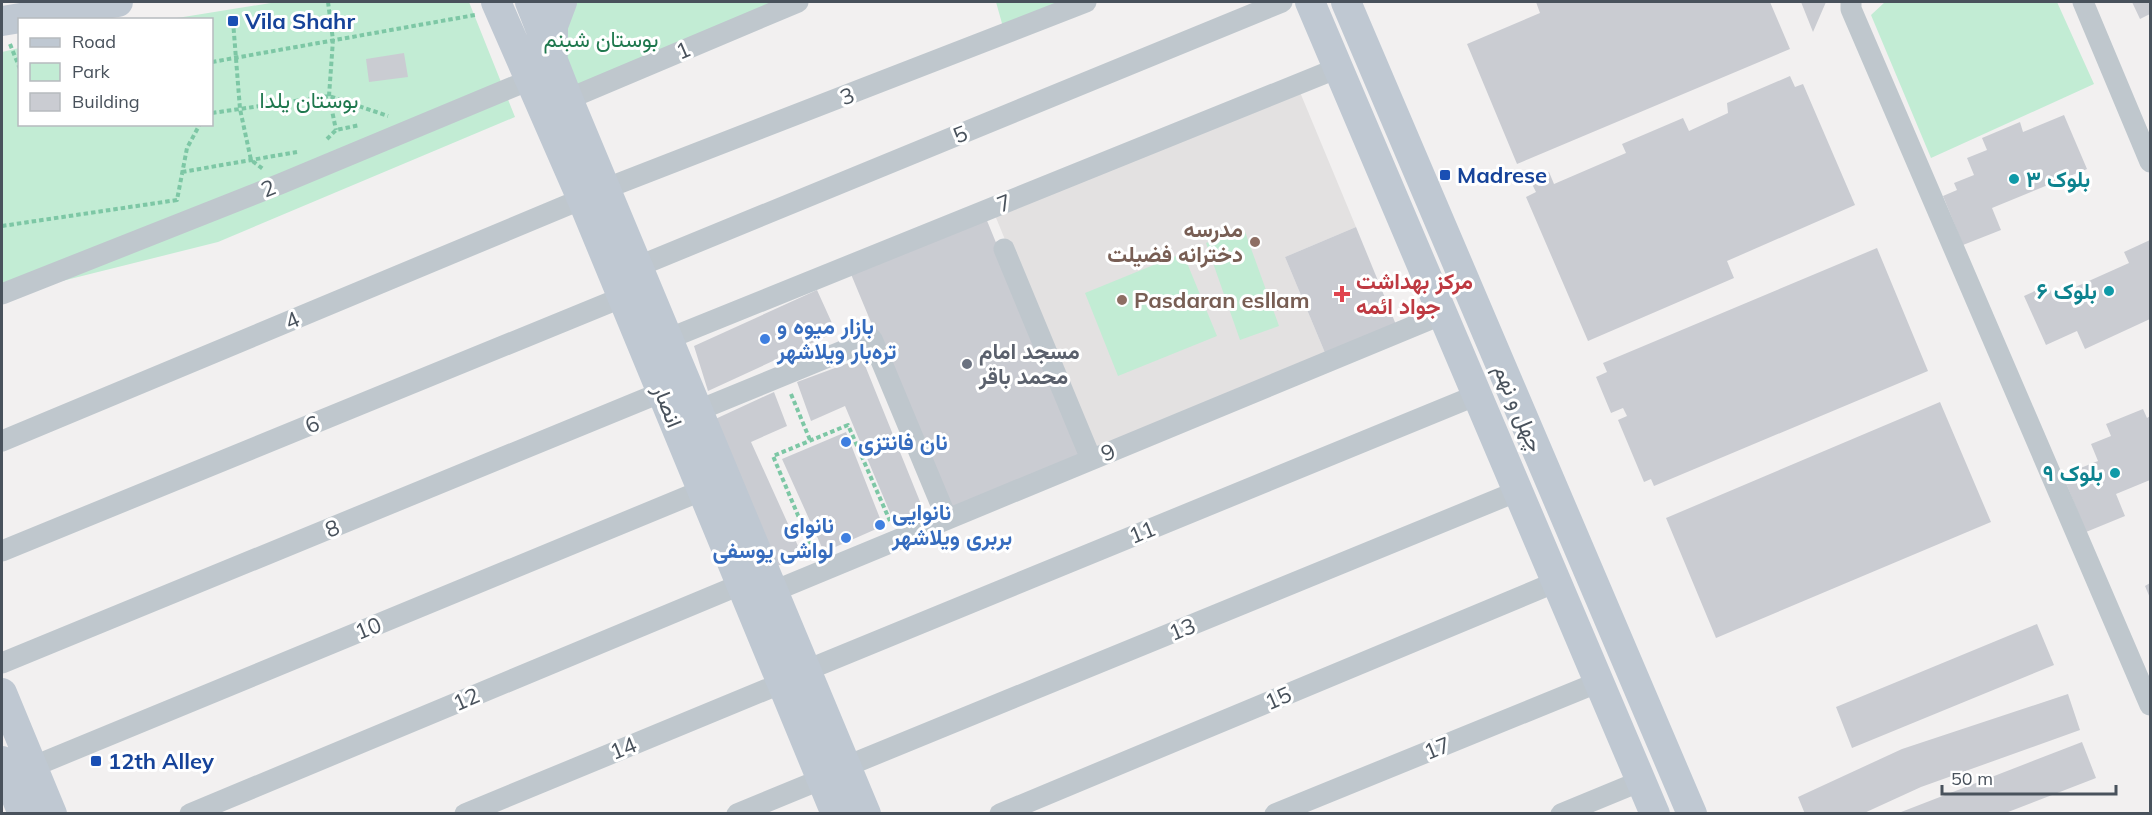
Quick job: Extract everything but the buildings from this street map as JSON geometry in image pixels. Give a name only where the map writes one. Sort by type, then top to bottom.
[{"type":"street","points":[[20,18],[118,2]]},
{"type":"street","name":"انصار","points":[[530,2],[542,69],[595,193],[639,266],[774,591],[795,676]]},
{"type":"street","points":[[542,69],[562,2]]},
{"type":"street","name":"1","points":[[568,99],[798,2]]},
{"type":"street","name":"3","points":[[595,193],[1086,2]]},
{"type":"street","name":"5","points":[[639,266],[1282,2]]},
{"type":"street","name":"چهل و نهم","points":[[1310,2],[1654,813]]},
{"type":"street","name":"چهل و نهم","points":[[1346,2],[1692,813]]},
{"type":"street","points":[[1851,2],[1851,9],[2151,705]]},
{"type":"street","points":[[2083,2],[2151,162]]},
{"type":"street","name":"انصار","points":[[498,6],[542,69],[568,99],[623,297],[742,584],[795,676],[834,772],[866,813]]},
{"type":"street","points":[[2,21],[18,18]]},
{"type":"street","name":"7","points":[[669,338],[1338,68]]},
{"type":"street","name":"2","points":[[2,294],[280,184],[542,69]]},
{"type":"street","name":"4","points":[[2,441],[595,193]]},
{"type":"street","points":[[1004,249],[1091,459]]},
{"type":"street","name":"6","points":[[2,551],[623,297]]},
{"type":"street","name":"9","points":[[774,591],[1443,314]]},
{"type":"street","points":[[699,410],[872,339],[947,519]]},
{"type":"street","name":"8","points":[[2,663],[662,392]]},
{"type":"street","name":"11","points":[[795,676],[1477,395]]},
{"type":"street","name":"10","points":[[32,767],[703,490]]},
{"type":"street","name":"13","points":[[737,813],[1518,491]]},
{"type":"street","name":"15","points":[[1000,813],[1556,582]]},
{"type":"street","name":"12","points":[[190,813],[742,584]]},
{"type":"street","name":"14","points":[[465,813],[795,676]]},
{"type":"street","name":"17","points":[[1275,813],[1599,682]]},
{"type":"street","points":[[2,693],[52,813]]},
{"type":"street","points":[[2,761],[23,813]]},
{"type":"street","name":"انصار","points":[[834,772],[836,813]]},
{"type":"street","points":[[1561,813],[1641,781]]},
{"type":"path","points":[[328,2],[333,40],[329,96],[336,130]]},
{"type":"path","points":[[213,62],[498,6]]},
{"type":"path","points":[[234,21],[240,109],[251,160],[280,184]]},
{"type":"path","points":[[213,113],[329,96],[395,118],[385,120]]},
{"type":"path","points":[[325,142],[336,130],[366,124]]},
{"type":"path","points":[[2,226],[177,200],[187,148],[199,126]]},
{"type":"path","points":[[182,172],[308,150]]},
{"type":"path","points":[[783,376],[810,440]]},
{"type":"path","points":[[821,572],[773,456],[810,440],[848,425],[897,540]]},
{"type":"shaded area","points":[[1297,85],[1356,227],[1285,257],[1328,360],[1095,458],[992,208]]},
{"type":"green space","name":"بوستان یلدا","points":[[277,2],[469,2],[515,117],[218,242],[2,296],[2,52],[18,48],[18,126],[213,126],[213,18],[177,18]]},
{"type":"green space","name":"بوستان شبنم","points":[[577,2],[790,2],[573,90],[565,55],[564,34],[570,13]]},
{"type":"green space","points":[[996,2],[1067,2],[1003,27]]},
{"type":"green space","points":[[1885,2],[2057,2],[2094,84],[1931,158],[1871,15]]},
{"type":"green space","points":[[1244,229],[1279,326],[1240,340],[1206,243]]},
{"type":"green space","points":[[1183,253],[1217,336],[1118,376],[1085,293]]},
{"type":"place","name":"Vila Shahr","points":[[233,21]]},
{"type":"place","name":"Madrese","points":[[1445,175]]},
{"type":"place","name":"بلوک ۳","points":[[2014,179]]},
{"type":"place","name":"مدرسه دخترانه فضیلت","points":[[1255,242]]},
{"type":"place","name":"بلوک ۶","points":[[2109,291]]},
{"type":"place","name":"مرکز بهداشت جواد ائمه","points":[[1342,294]]},
{"type":"place","name":"Pasdaran esllam","points":[[1122,300]]},
{"type":"place","name":"بازار میوه و تره‌بار ویلاشهر","points":[[765,339]]},
{"type":"place","name":"مسجد امام محمد باقر","points":[[967,364]]},
{"type":"place","name":"نان فانتزی","points":[[846,442]]},
{"type":"place","name":"بلوک ۹","points":[[2115,473]]},
{"type":"place","name":"نانوایی بربری ویلاشهر","points":[[880,525]]},
{"type":"place","name":"نانوای لواشی یوسفی","points":[[846,538]]},
{"type":"place","name":"12th Alley","points":[[96,761]]}]
